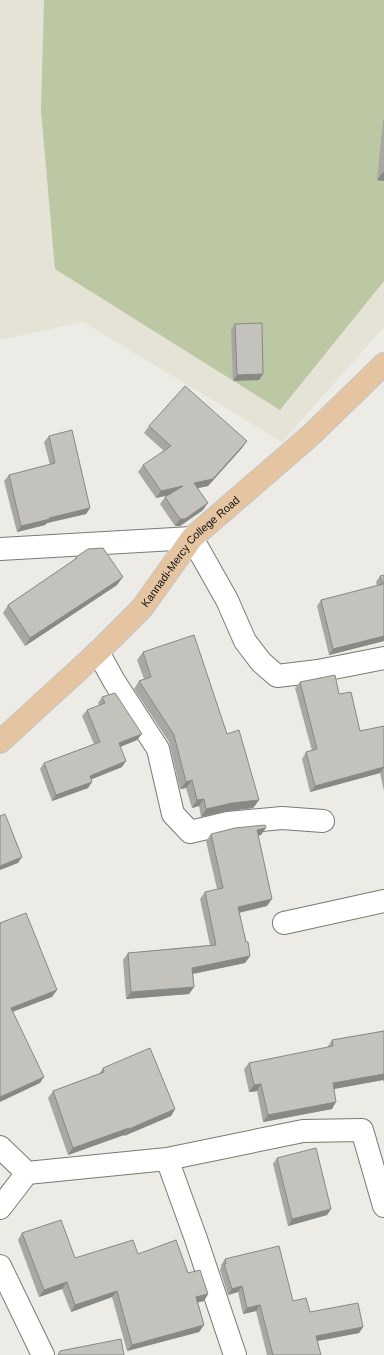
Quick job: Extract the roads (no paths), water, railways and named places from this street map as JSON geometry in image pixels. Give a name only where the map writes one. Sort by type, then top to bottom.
[{"type":"main road","name":"Kannadi-Mercy College Road","points":[[0,742],[98,652],[142,608],[192,538],[311,435],[384,364]]},
{"type":"street","points":[[0,548],[192,538],[227,600],[245,641],[261,662],[277,676],[318,671],[384,658]]},
{"type":"street","points":[[98,652],[114,682],[158,749],[173,814],[190,832],[228,823],[282,818],[322,821]]},
{"type":"street","points":[[284,923],[384,901]]},
{"type":"street","points":[[0,1208],[27,1173],[167,1159],[303,1131],[362,1130],[384,1206]]},
{"type":"street","points":[[0,1148],[27,1173]]},
{"type":"street","points":[[167,1159],[235,1355]]},
{"type":"street","points":[[0,1266],[43,1355]]}]
